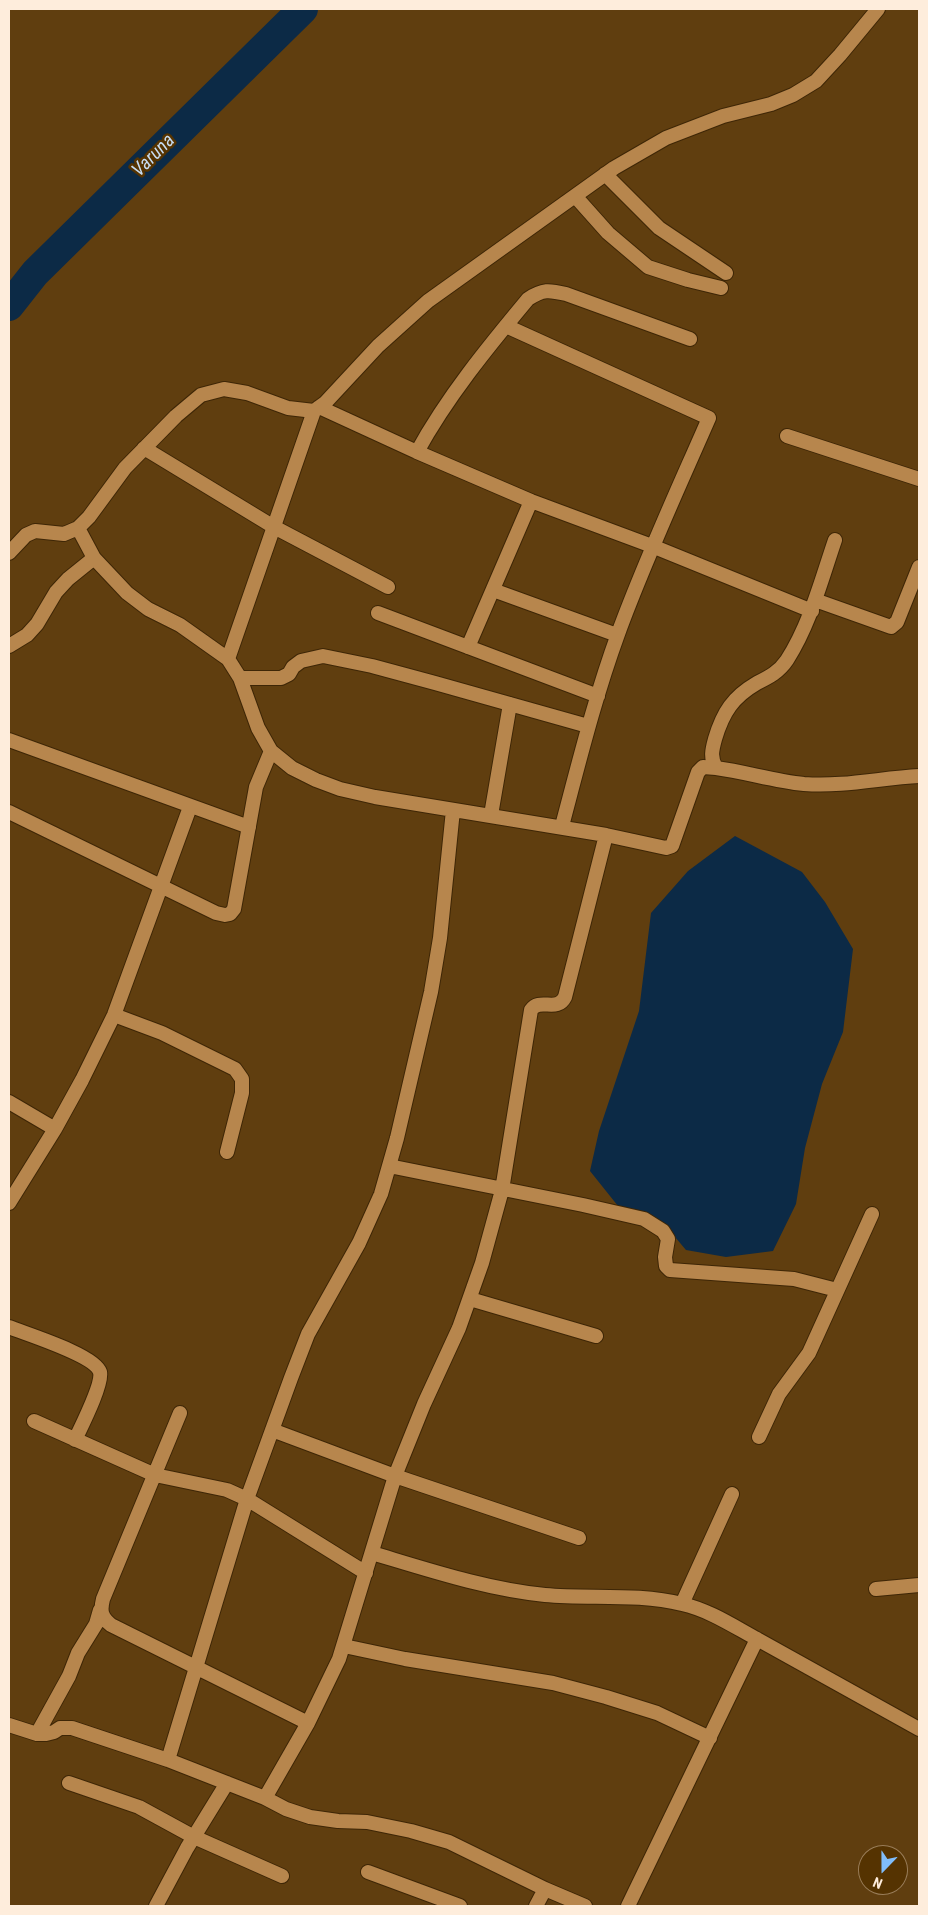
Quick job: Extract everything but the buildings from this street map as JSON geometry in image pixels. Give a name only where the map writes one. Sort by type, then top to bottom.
[{"type":"street","points":[[228,659],[316,409],[378,346],[428,302],[605,174],[666,138],[723,116],[772,104],[793,95],[816,81],[878,9]]},
{"type":"street","points":[[605,174],[659,228],[726,273]]},
{"type":"street","points":[[575,196],[608,233],[648,267],[721,288]]},
{"type":"street","points":[[417,452],[432,423],[506,326],[528,299],[540,291],[554,291],[690,339]]},
{"type":"street","points":[[506,326],[709,418],[652,546],[618,635],[588,726],[562,826]]},
{"type":"street","points":[[9,553],[26,535],[35,531],[64,534],[78,528],[88,518],[125,468],[176,416],[201,395],[224,389],[247,393],[288,408],[316,409],[531,501],[813,606],[891,627],[897,622],[919,567]]},
{"type":"street","points":[[786,436],[919,479]]},
{"type":"street","points":[[144,448],[274,527],[388,587]]},
{"type":"street","points":[[468,647],[531,501]]},
{"type":"street","points":[[78,528],[94,558],[134,598],[148,609],[180,625],[228,659],[240,678],[258,728],[272,751],[292,768],[340,789],[375,797],[562,826],[666,848],[672,846],[698,772],[703,767],[805,784],[842,784],[919,776]]},
{"type":"street","points":[[716,768],[711,754],[720,722],[727,709],[736,699],[750,688],[775,674],[786,661],[813,606],[835,540]]},
{"type":"street","points":[[9,646],[27,634],[37,624],[56,592],[68,578],[94,558]]},
{"type":"street","points":[[493,590],[618,635]]},
{"type":"street","points":[[378,613],[598,696]]},
{"type":"street","points":[[240,678],[281,678],[288,674],[301,660],[323,656],[372,666],[588,726]]},
{"type":"street","points":[[491,815],[510,704]]},
{"type":"street","points":[[9,740],[249,827]]},
{"type":"street","points":[[9,812],[216,913],[230,914],[234,909],[256,787],[272,751]]},
{"type":"street","points":[[11,1197],[55,1128],[82,1080],[114,1015],[190,807]]},
{"type":"street","points":[[168,1760],[247,1498],[308,1334],[359,1243],[381,1194],[431,992],[440,938],[453,810]]},
{"type":"street","points":[[265,1798],[308,1723],[340,1659],[395,1476],[424,1404],[459,1328],[470,1298],[482,1263],[502,1190],[531,1010],[534,1005],[557,1005],[562,1003],[565,998],[606,835]]},
{"type":"street","points":[[114,1015],[162,1033],[235,1069],[242,1079],[242,1093],[227,1152]]},
{"type":"street","points":[[9,1102],[55,1128]]},
{"type":"street","points":[[389,1166],[644,1219],[663,1231],[668,1239],[665,1257],[666,1266],[670,1270],[794,1280],[837,1290]]},
{"type":"street","points":[[758,1437],[779,1394],[809,1353],[872,1214]]},
{"type":"street","points":[[470,1298],[596,1336]]},
{"type":"street","points":[[9,1327],[78,1354],[94,1362],[100,1372],[100,1383],[75,1440]]},
{"type":"street","points":[[37,1734],[69,1676],[78,1653],[96,1624],[103,1599],[180,1413]]},
{"type":"street","points":[[34,1422],[155,1475],[227,1490],[247,1498],[366,1573]]},
{"type":"street","points":[[272,1430],[395,1476],[579,1538]]},
{"type":"street","points":[[682,1604],[732,1494]]},
{"type":"street","points":[[372,1553],[482,1585],[545,1594],[654,1600],[682,1604],[718,1618],[919,1729]]},
{"type":"street","points":[[876,1589],[919,1585]]},
{"type":"street","points":[[100,1610],[103,1618],[111,1625],[308,1723]]},
{"type":"street","points":[[628,1906],[757,1639]]},
{"type":"street","points":[[344,1646],[405,1659],[553,1684],[606,1697],[658,1714],[710,1738]]},
{"type":"street","points":[[9,1725],[37,1734],[46,1734],[60,1728],[72,1728],[168,1760],[265,1798],[286,1809],[310,1817],[338,1821],[368,1822],[411,1831],[449,1842],[586,1906]]},
{"type":"street","points":[[69,1783],[139,1807],[194,1837],[282,1876]]},
{"type":"street","points":[[156,1906],[194,1837],[227,1783]]},
{"type":"street","points":[[368,1872],[460,1906]]},
{"type":"street","points":[[536,1906],[545,1888]]},
{"type":"water","points":[[735,836],[802,872],[825,902],[853,949],[843,1032],[822,1084],[805,1148],[796,1204],[773,1251],[726,1257],[686,1250],[664,1224],[622,1211],[590,1171],[599,1131],[639,1011],[651,913],[688,871]]},
{"type":"waterway","name":"Varuna","points":[[9,306],[35,273],[303,9]]}]
